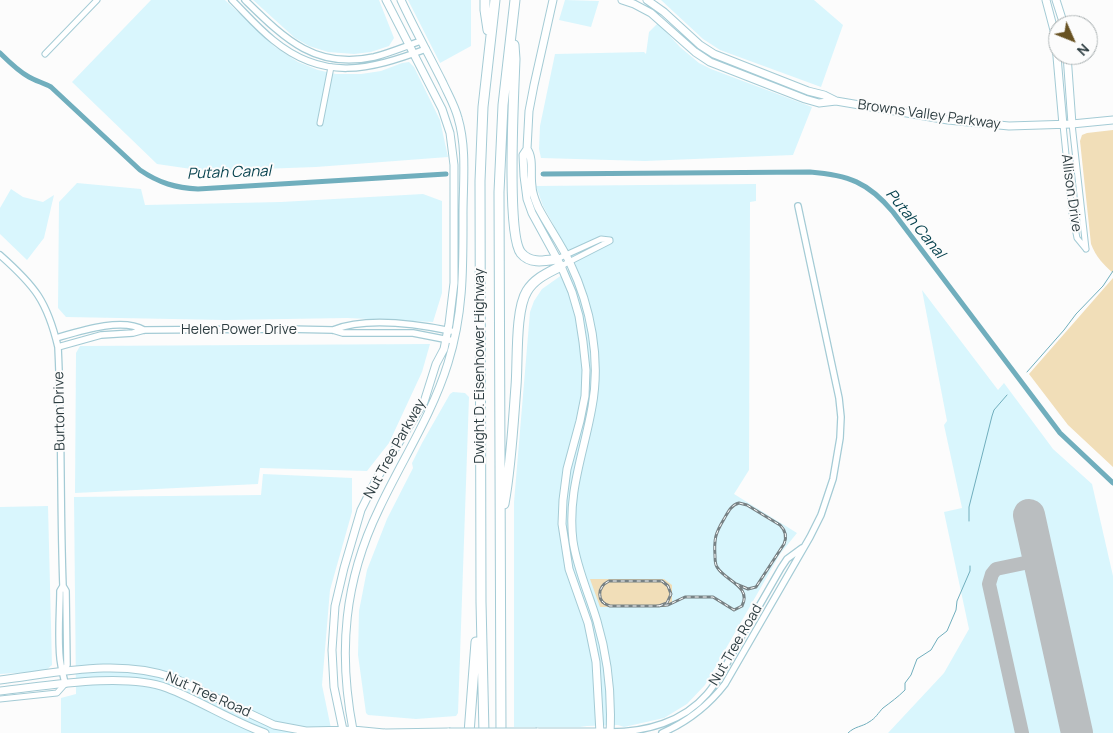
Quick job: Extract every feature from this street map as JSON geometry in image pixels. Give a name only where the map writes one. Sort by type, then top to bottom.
[{"type":"highway","points":[[485,0],[490,40]]},
{"type":"highway","name":"Dwight D. Eisenhower Highway","points":[[484,733],[480,602],[480,181],[483,108],[494,0]]},
{"type":"highway","name":"Dwight D. Eisenhower Highway","points":[[501,731],[499,192],[503,105],[514,0]]},
{"type":"highway","points":[[512,24],[515,59],[513,184],[516,244],[525,257],[531,260],[563,260]]},
{"type":"highway","points":[[500,529],[507,486],[523,298],[539,278],[563,260]]},
{"type":"highway","points":[[469,733],[480,602]]},
{"type":"main road","name":"Nut Tree Parkway","points":[[386,0],[412,54],[442,109],[452,146],[454,165],[452,331]]},
{"type":"main road","name":"Nut Tree Parkway","points":[[353,732],[348,705],[344,646],[346,622],[356,568],[378,510],[430,411],[448,363],[450,340],[463,287],[463,150],[458,117],[401,0]]},
{"type":"main road","points":[[553,0],[529,111],[527,149],[523,155],[523,165],[532,212],[580,285],[592,330],[596,373],[592,406],[579,461],[573,498],[573,541],[580,571],[597,621],[610,679],[610,732]]},
{"type":"main road","name":"Browns Valley Parkway","points":[[622,0],[643,8],[703,58],[779,90],[819,103],[836,101],[948,120],[1009,126],[1063,125],[1113,120]]},
{"type":"main road","name":"Browns Valley Parkway","points":[[647,0],[714,54],[836,101]]},
{"type":"main road","name":"Allison Drive","points":[[1046,0],[1055,34],[1063,125]]},
{"type":"main road","points":[[1056,0],[1061,15]]},
{"type":"main road","points":[[665,25],[670,23],[684,36],[692,38]]},
{"type":"main road","points":[[703,58],[730,66],[738,64],[738,74]]},
{"type":"main road","name":"Allison Drive","points":[[1068,65],[1072,124]]},
{"type":"main road","points":[[738,74],[743,70],[763,78],[774,78]]},
{"type":"main road","points":[[779,90],[784,88],[808,94],[811,92]]},
{"type":"main road","points":[[563,260],[579,316],[586,366],[582,409],[566,476],[562,524],[569,569],[588,623],[596,662],[600,732]]},
{"type":"main road","name":"Nut Tree Parkway","points":[[343,732],[334,687],[332,650],[335,606],[344,568],[361,510],[376,480],[424,402],[436,364],[450,340]]},
{"type":"main road","points":[[586,366],[590,374],[589,402],[592,406]]},
{"type":"main road","points":[[579,461],[577,454],[586,417],[586,413],[582,409]]},
{"type":"main road","name":"Nut Tree Road","points":[[0,680],[64,672],[126,668],[148,671],[163,674],[198,688],[274,725],[306,731],[384,733],[610,732]]},
{"type":"main road","name":"Nut Tree Road","points":[[0,691],[99,681],[156,685],[167,688],[265,733]]},
{"type":"street","points":[[44,54],[97,0]]},
{"type":"street","points":[[232,0],[285,49],[306,60],[331,67],[342,69],[367,66],[426,49]]},
{"type":"street","points":[[245,0],[283,37],[303,49],[326,57],[346,60],[363,59],[381,55],[421,41]]},
{"type":"street","points":[[320,123],[331,67]]},
{"type":"street","name":"Allison Drive","points":[[1063,125],[1072,213],[1077,238],[1086,249],[1072,124]]},
{"type":"street","name":"Nut Tree Road","points":[[662,733],[689,718],[716,695],[725,684],[821,515],[833,479],[840,438],[841,417],[839,398],[798,206]]},
{"type":"street","points":[[600,239],[610,240],[563,260],[600,239]]},
{"type":"street","name":"Burton Drive","points":[[0,255],[25,277],[39,296],[58,347],[63,586],[60,591],[60,648],[65,684]]},
{"type":"street","name":"Helen Power Drive","points":[[333,330],[346,325],[396,324],[452,331]]},
{"type":"street","name":"Helen Power Drive","points":[[56,338],[113,325],[136,325],[144,330]]},
{"type":"street","name":"Helen Power Drive","points":[[58,347],[101,336],[144,330],[333,330],[343,333],[413,333],[450,340]]},
{"type":"street","name":"Nut Tree Road","points":[[610,732],[630,732],[656,726],[675,718],[701,700],[719,676],[781,568],[788,559],[804,547]]},
{"type":"street","points":[[781,568],[788,573]]},
{"type":"street","name":"Nut Tree Road","points":[[0,699],[57,693],[65,684]]},
{"type":"shaded area","points":[[151,0],[225,0],[275,47],[298,62],[318,70],[336,74],[361,74],[381,71],[409,62],[414,67],[440,120],[448,157],[316,167],[205,171],[157,164],[72,82]]},
{"type":"shaded area","points":[[253,0],[379,0],[394,38],[389,46],[371,52],[354,54],[328,52],[309,46],[295,38]]},
{"type":"shaded area","points":[[408,0],[471,0],[471,46],[440,63]]},
{"type":"shaded area","points":[[565,0],[599,1],[591,27],[559,20]]},
{"type":"shaded area","points":[[661,0],[814,0],[843,25],[821,87],[720,50],[703,39]]},
{"type":"shaded area","points":[[658,23],[680,47],[699,63],[812,107],[793,155],[645,161],[541,158],[539,149],[540,126],[555,54],[644,52],[646,54],[649,32]]},
{"type":"shaded area","points":[[1113,130],[1113,273],[1100,260],[1091,244],[1080,141],[1082,135],[1087,133]]},
{"type":"shaded area","points":[[77,183],[141,189],[145,205],[281,202],[423,194],[442,201],[442,293],[433,322],[347,318],[225,320],[66,317],[58,308],[59,202]]},
{"type":"shaded area","points":[[756,184],[756,201],[750,202],[749,470],[734,494],[797,533],[780,554],[705,685],[687,704],[664,718],[624,727],[618,725],[514,727],[514,502],[530,312],[534,301],[542,289],[576,265],[543,206],[536,186]]},
{"type":"shaded area","points":[[11,189],[23,197],[43,202],[54,195],[44,238],[27,260],[0,234],[0,208]]},
{"type":"shaded area","points":[[1113,278],[1113,467],[1068,425],[1029,374]]},
{"type":"shaded area","points":[[922,290],[998,390],[1004,383],[1053,449],[1092,484],[1113,576],[1113,733],[888,733],[944,673],[969,629],[944,512],[962,508],[944,425],[947,421]]},
{"type":"shaded area","points":[[430,344],[422,372],[389,443],[367,471],[260,468],[258,484],[75,493],[76,353],[80,346]]},
{"type":"shaded area","points":[[453,392],[465,393],[469,397],[458,713],[456,716],[416,719],[368,715],[366,713],[358,655],[359,611],[367,570],[387,519],[413,468],[412,463],[450,394]]},
{"type":"shaded area","points":[[263,474],[352,478],[352,512],[330,590],[322,685],[332,733],[61,733],[61,698],[76,694],[74,497],[261,495]]},
{"type":"shaded area","points":[[48,506],[52,665],[45,671],[0,674],[0,507]]},
{"type":"shaded area","points":[[590,579],[664,579],[672,585],[672,602],[666,605],[666,607],[600,607]]},
{"type":"waterway","name":"Putah Canal","points":[[0,53],[25,75],[51,87],[140,170],[175,186],[198,189],[446,174]]},
{"type":"waterway","name":"Putah Canal","points":[[543,174],[810,172],[835,175],[866,187],[893,212],[1060,433],[1113,483]]},
{"type":"waterway","points":[[1027,372],[1076,314],[1103,286],[1113,271]]},
{"type":"waterway","points":[[969,521],[969,507],[992,416],[994,410],[1007,395]]},
{"type":"waterway","points":[[848,733],[866,724],[905,690],[905,683],[911,675],[917,659],[931,650],[938,638],[947,631],[970,571],[970,566]]},
{"type":"taxiway","points":[[1022,733],[989,584],[992,574],[996,569],[1039,560]]},
{"type":"runway","points":[[1029,515],[1077,733]]},
{"type":"railway","points":[[659,606],[667,603],[671,594],[668,586],[662,581],[609,581],[600,590],[600,598],[605,604],[610,606],[656,606],[668,605],[685,597],[713,597],[734,610],[742,606],[744,599],[741,589],[721,572],[715,562],[715,541],[719,529],[730,509],[739,503],[747,505],[780,525],[786,536],[784,544],[756,587],[748,589],[736,584]]}]
